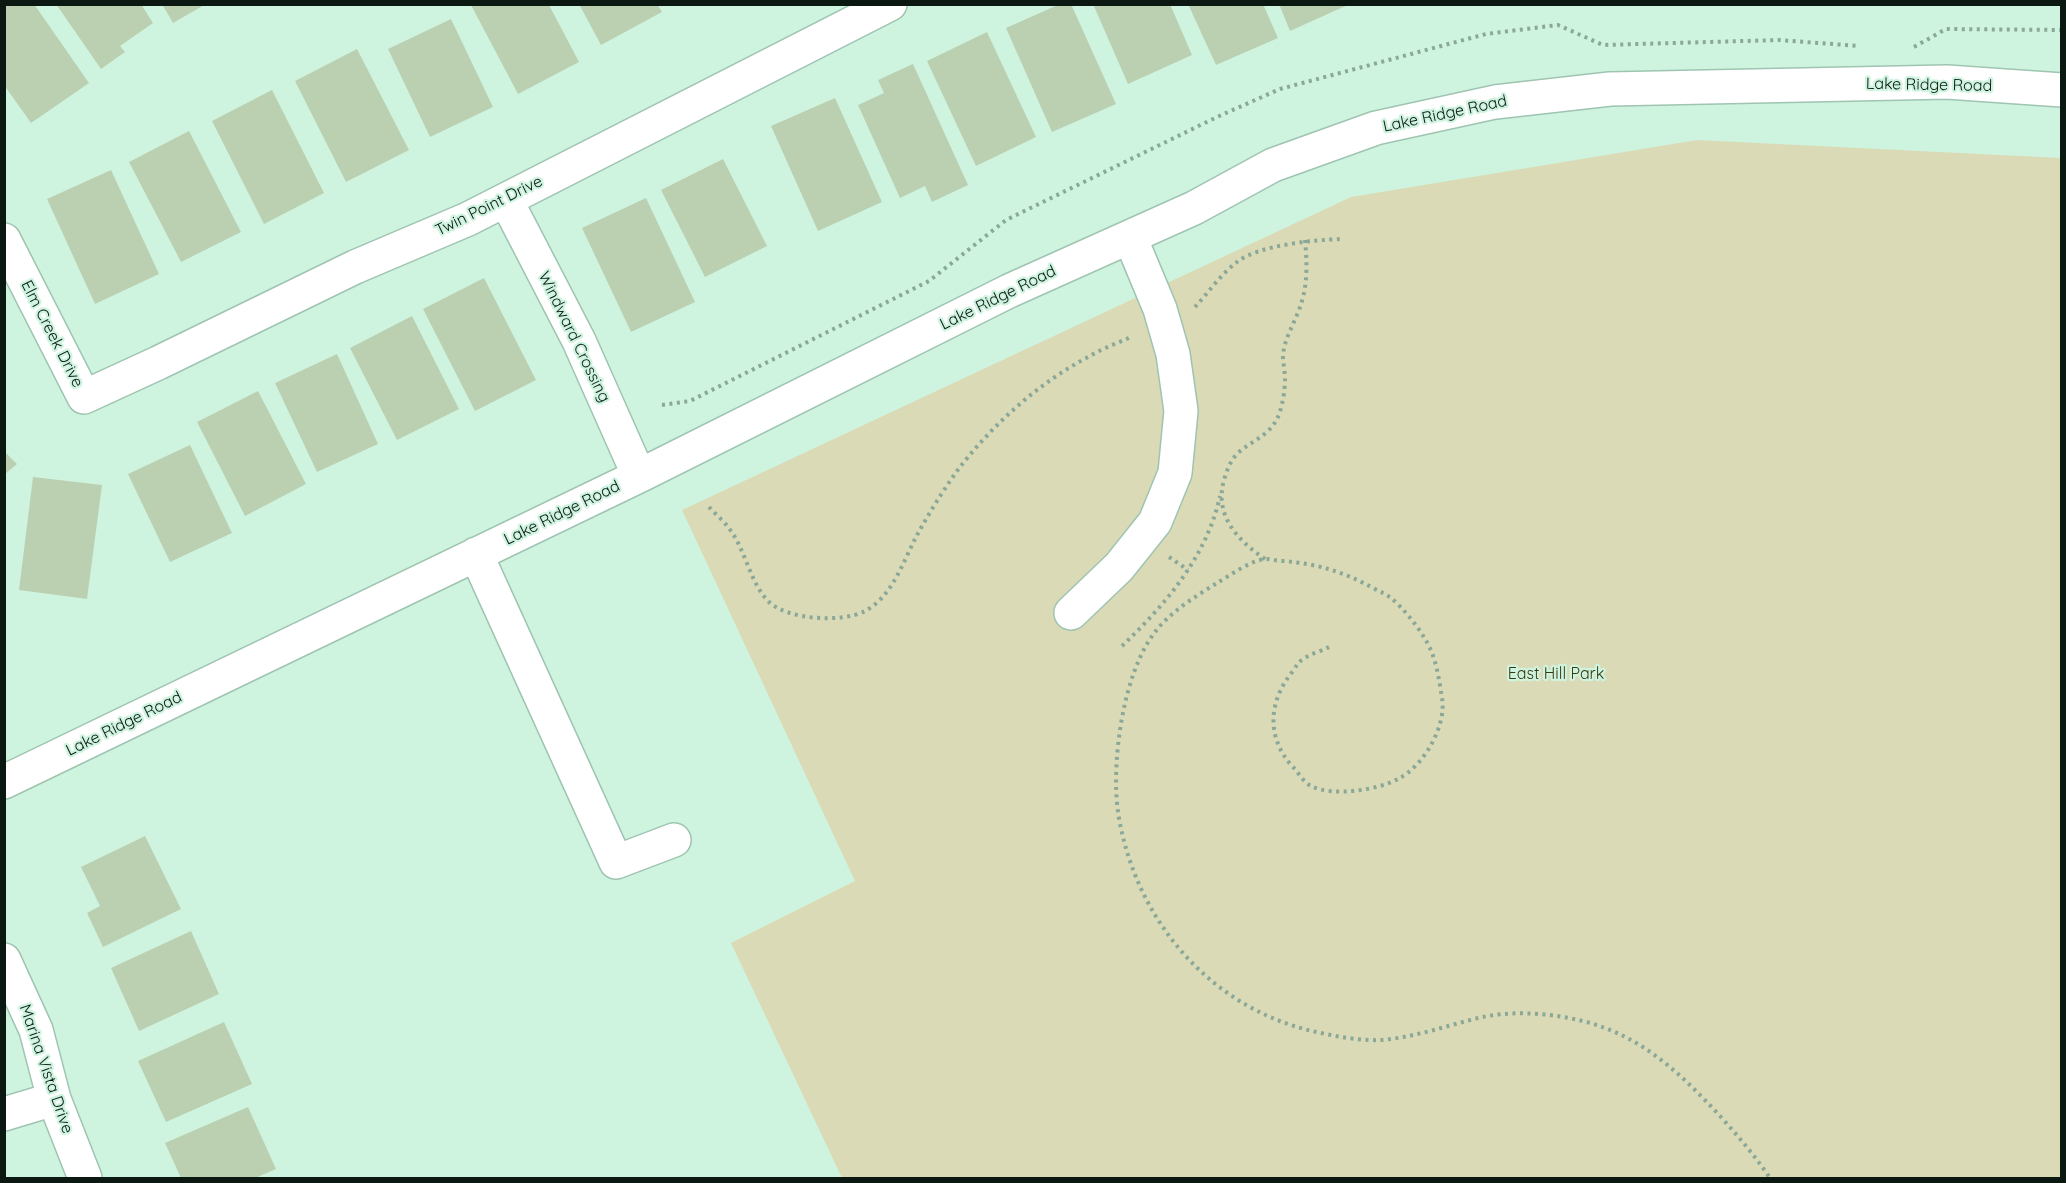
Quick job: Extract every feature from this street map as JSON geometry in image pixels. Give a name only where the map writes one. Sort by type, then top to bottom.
[{"type":"street","name":"Twin Point Drive","points":[[84,397],[355,267],[468,219],[890,4]]},
{"type":"street","name":"Lake Ridge Road","points":[[4,782],[639,476],[1009,291],[1194,208],[1272,165],[1376,128],[1496,102],[1610,89],[1947,82],[2061,90]]},
{"type":"street","name":"Windward Crossing","points":[[506,200],[579,341],[639,476]]},
{"type":"street","points":[[1071,613],[1119,567],[1155,522],[1175,473],[1181,411],[1173,354],[1164,324],[1130,237]]},
{"type":"street","name":"Elm Creek Drive","points":[[4,240],[84,397]]},
{"type":"street","points":[[476,554],[616,862],[674,840]]},
{"type":"street","name":"Marina Vista Drive","points":[[4,960],[36,1030],[54,1099],[85,1179]]},
{"type":"street","points":[[4,1114],[54,1099]]},
{"type":"path","points":[[709,507],[729,528],[755,581],[770,603],[796,616],[819,618],[845,616],[865,611],[886,594],[918,535],[957,472],[998,424],[1036,391],[1089,356],[1190,313],[1238,261],[1264,250],[1305,240],[1341,239]]},
{"type":"path","points":[[1122,646],[1150,618],[1188,570],[1206,540],[1215,516],[1227,467],[1238,453],[1263,437],[1276,420],[1285,381],[1283,355],[1302,303],[1307,267],[1305,240]]},
{"type":"path","points":[[1221,490],[1223,513],[1227,520],[1251,550],[1265,560]]},
{"type":"path","points":[[1329,647],[1302,659],[1283,683],[1272,714],[1275,734],[1286,759],[1310,786],[1343,792],[1371,788],[1400,779],[1415,765],[1435,739],[1444,710],[1437,671],[1427,641],[1391,598],[1363,582],[1336,570],[1311,564],[1265,560],[1251,564],[1199,594],[1155,632],[1140,657],[1120,726],[1117,803],[1123,842],[1132,872],[1152,910],[1195,968],[1243,1005],[1283,1024],[1334,1036],[1380,1040],[1427,1033],[1481,1017],[1516,1013],[1552,1015],[1585,1022],[1618,1033],[1643,1046],[1674,1068],[1733,1130],[1770,1179]]},
{"type":"green space","name":"East Hill Park","points":[[1697,140],[2061,158],[2061,1178],[842,1178],[731,943],[855,881],[682,510],[1351,197]]},
{"type":"building","points":[[4,4],[34,4],[89,83],[31,123],[4,85]]},
{"type":"building","points":[[56,4],[141,4],[153,23],[120,46],[125,52],[101,69]]},
{"type":"building","points":[[162,4],[206,4],[173,23]]},
{"type":"building","points":[[579,4],[657,4],[662,12],[601,45]]},
{"type":"building","points":[[1060,4],[1071,4],[1116,104],[1052,132],[1006,28]]},
{"type":"building","points":[[1093,4],[1170,4],[1192,55],[1128,84]]},
{"type":"building","points":[[1188,4],[1263,4],[1278,38],[1216,65]]},
{"type":"building","points":[[1279,4],[1350,4],[1290,31]]},
{"type":"building","points":[[471,5],[549,5],[579,62],[518,94]]},
{"type":"building","points":[[451,19],[493,107],[430,137],[388,49]]},
{"type":"building","points":[[987,32],[1036,137],[976,166],[927,61]]},
{"type":"building","points":[[357,49],[409,150],[346,182],[295,81]]},
{"type":"building","points":[[913,64],[968,185],[932,202],[925,186],[900,198],[858,105],[884,93],[878,80]]},
{"type":"building","points":[[272,90],[324,193],[264,224],[212,121]]},
{"type":"building","points":[[835,98],[882,202],[818,231],[771,126]]},
{"type":"building","points":[[189,131],[241,232],[181,262],[129,162]]},
{"type":"building","points":[[723,159],[767,246],[705,277],[661,190]]},
{"type":"building","points":[[111,170],[159,274],[95,304],[47,199]]},
{"type":"building","points":[[646,198],[695,302],[631,332],[582,228]]},
{"type":"building","points":[[484,278],[536,380],[475,411],[423,309]]},
{"type":"building","points":[[412,316],[459,409],[397,440],[350,348]]},
{"type":"building","points":[[337,354],[378,444],[317,472],[275,383]]},
{"type":"building","points":[[258,391],[306,484],[245,516],[197,422]]},
{"type":"building","points":[[190,445],[232,533],[170,562],[128,474]]},
{"type":"building","points":[[4,451],[17,464],[4,475]]},
{"type":"building","points":[[33,477],[102,485],[87,599],[19,590]]},
{"type":"building","points":[[145,836],[181,909],[103,947],[87,913],[100,906],[81,867]]},
{"type":"building","points":[[191,931],[219,994],[139,1031],[111,968]]},
{"type":"building","points":[[224,1022],[252,1084],[166,1122],[138,1061]]},
{"type":"building","points":[[248,1107],[276,1169],[255,1178],[181,1178],[165,1143]]}]
